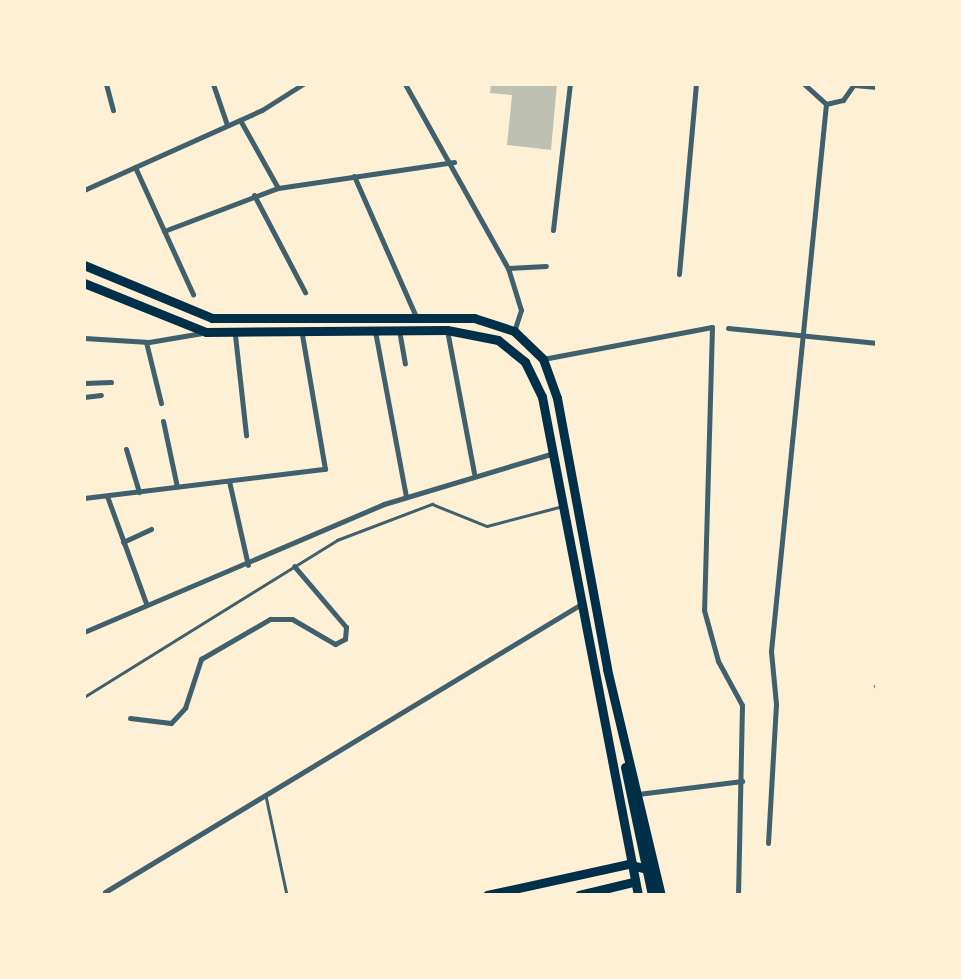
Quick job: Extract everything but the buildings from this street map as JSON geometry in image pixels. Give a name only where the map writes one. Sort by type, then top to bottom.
[{"type":"main road","points":[[84,265],[212,318],[415,314],[474,318],[514,331],[543,359],[576,503],[624,751],[643,869],[652,895]]},
{"type":"main road","points":[[84,282],[206,332],[235,335],[447,330],[498,340],[525,362],[542,397],[578,606],[628,864],[638,895]]},
{"type":"main road","points":[[559,507],[576,503]]},
{"type":"main road","points":[[578,606],[594,602]]},
{"type":"main road","points":[[624,751],[638,794],[661,895]]},
{"type":"main road","points":[[487,895],[530,890],[628,864],[643,869]]},
{"type":"main road","points":[[580,895],[633,882]]},
{"type":"main road","points":[[580,895],[606,895]]},
{"type":"street","points":[[106,84],[113,110]]},
{"type":"street","points":[[213,84],[226,125]]},
{"type":"street","points":[[84,190],[240,120],[303,84]]},
{"type":"street","points":[[408,84],[454,162],[508,268],[521,310],[514,331]]},
{"type":"street","points":[[553,230],[570,84]]},
{"type":"street","points":[[679,274],[696,84]]},
{"type":"street","points":[[804,84],[826,104]]},
{"type":"street","points":[[826,104],[843,100],[854,84],[877,87]]},
{"type":"street","points":[[768,844],[776,704],[771,651],[826,104]]},
{"type":"street","points":[[240,120],[278,188]]},
{"type":"street","points":[[164,231],[278,188],[454,162]]},
{"type":"street","points":[[135,167],[193,294]]},
{"type":"street","points":[[354,176],[415,314]]},
{"type":"street","points":[[254,195],[305,292]]},
{"type":"street","points":[[508,268],[546,266]]},
{"type":"street","points":[[543,359],[712,327],[704,610],[718,661],[742,705],[738,895]]},
{"type":"street","points":[[728,328],[877,343]]},
{"type":"street","points":[[399,330],[405,363]]},
{"type":"street","points":[[447,330],[474,473]]},
{"type":"street","points":[[375,331],[406,497]]},
{"type":"street","points":[[84,346],[85,338],[146,342],[206,332]]},
{"type":"street","points":[[84,498],[326,470],[302,334]]},
{"type":"street","points":[[235,335],[246,435]]},
{"type":"street","points":[[146,342],[161,403]]},
{"type":"street","points":[[84,383],[111,382]]},
{"type":"street","points":[[84,397],[101,395]]},
{"type":"street","points":[[163,421],[177,488]]},
{"type":"street","points":[[126,449],[139,492]]},
{"type":"street","points":[[84,632],[406,497],[474,473],[551,454]]},
{"type":"street","points":[[229,481],[248,565]]},
{"type":"street","points":[[107,496],[146,604]]},
{"type":"street","points":[[124,542],[151,529]]},
{"type":"street","points":[[130,719],[172,723],[185,708],[201,659],[270,619],[292,619],[335,644],[345,639],[346,627],[295,566]]},
{"type":"street","points":[[105,892],[578,606]]},
{"type":"street","points":[[638,794],[742,781]]},
{"type":"lane","points":[[84,697],[337,540],[432,504],[487,526],[559,507]]},
{"type":"lane","points":[[266,796],[288,895]]},
{"type":"lane","points":[[97,895],[105,892]]}]
